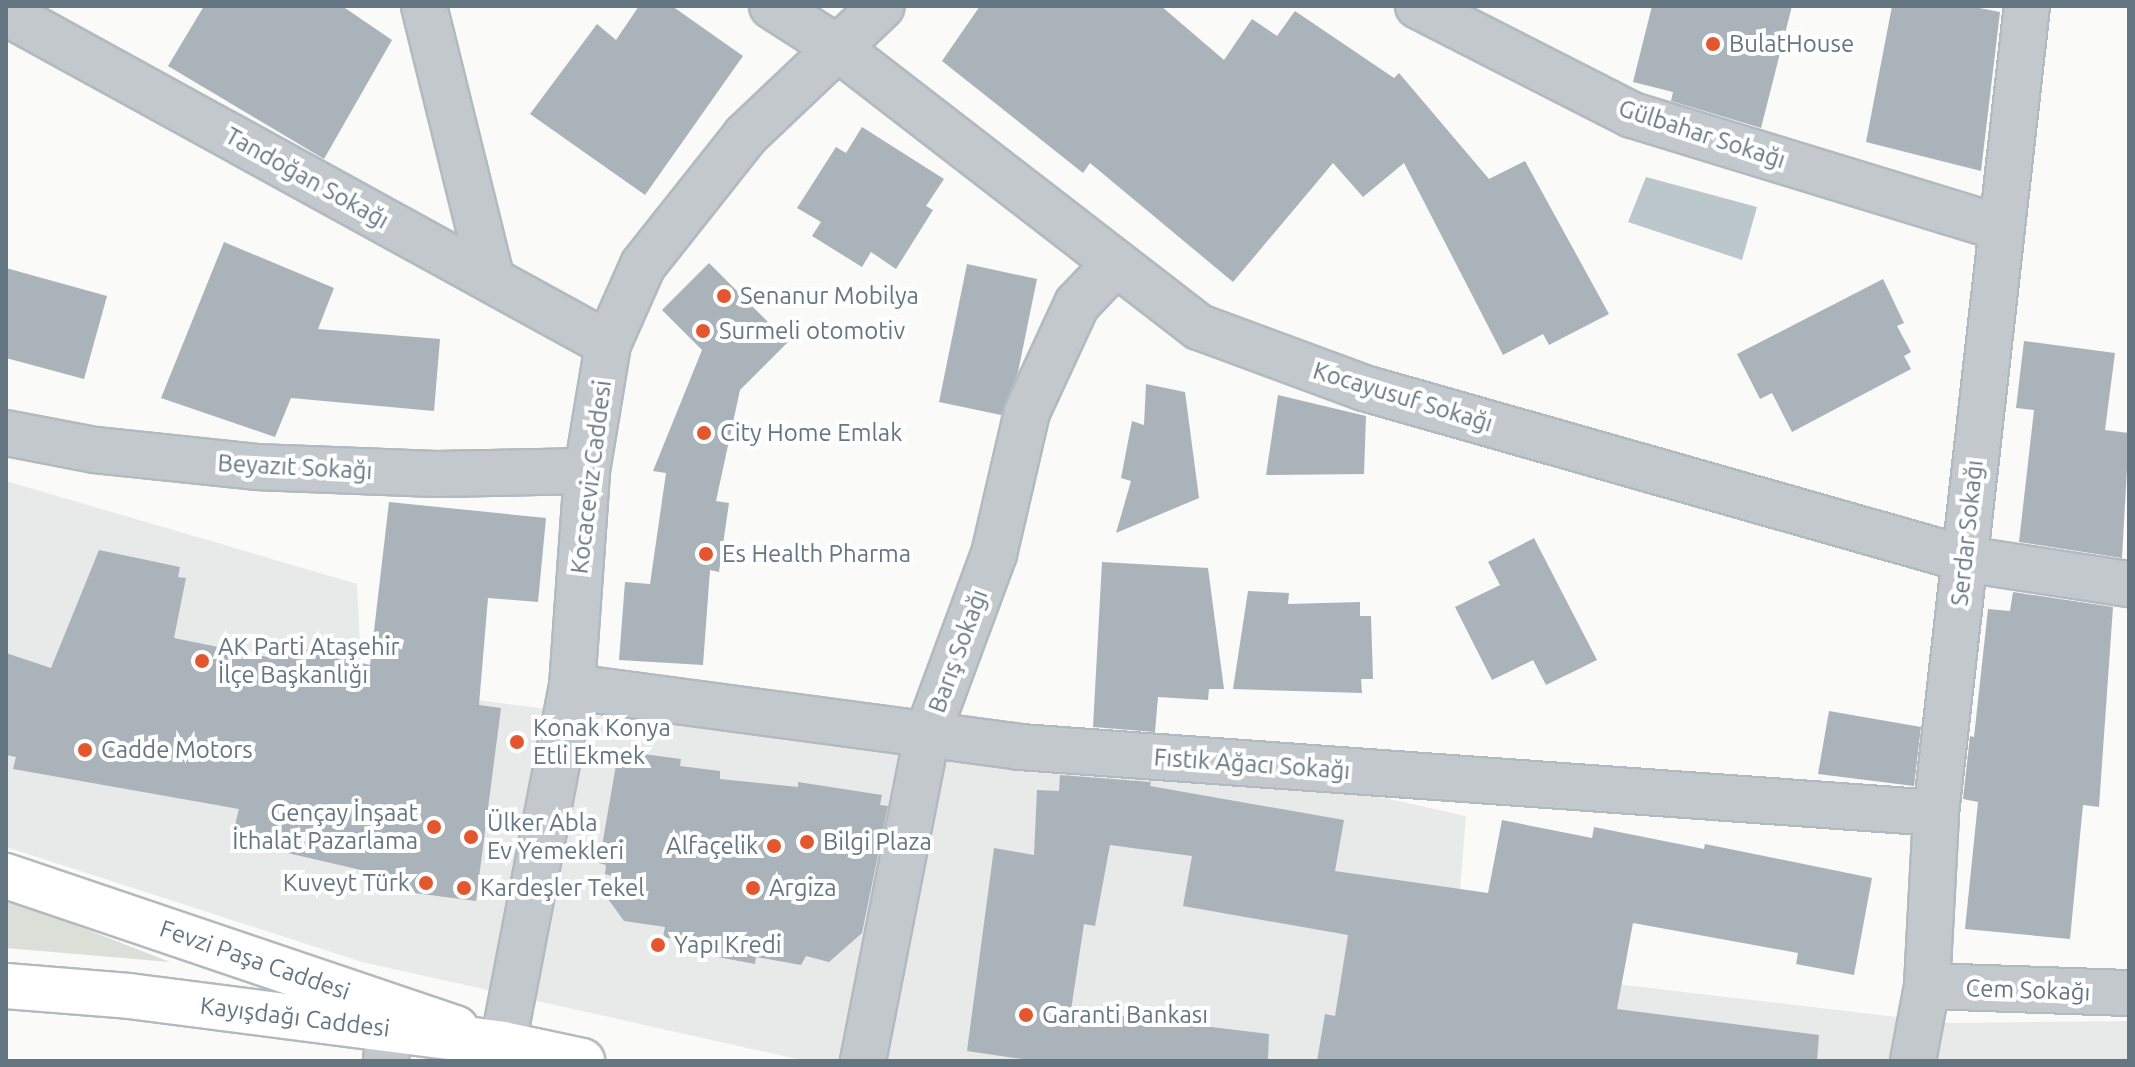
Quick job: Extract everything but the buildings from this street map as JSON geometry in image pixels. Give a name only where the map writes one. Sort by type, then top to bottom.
[{"type":"main road","name":"Fevzi Paşa Caddesi","points":[[6,876],[503,1044]]},
{"type":"main road","name":"Kayışdağı Caddesi","points":[[6,986],[129,996],[388,1045],[503,1044],[582,1061]]},
{"type":"street","points":[[424,6],[492,280]]},
{"type":"street","name":"Kocayusuf Sokağı","points":[[772,6],[839,49],[1114,265],[1199,327],[1364,388],[1965,559],[2129,584]]},
{"type":"street","name":"Kocaceviz Caddesi","points":[[503,1044],[572,687],[587,471],[608,344],[643,265],[746,135],[882,6]]},
{"type":"street","name":"Gülbahar Sokağı","points":[[1418,6],[1632,115],[1999,227]]},
{"type":"street","name":"Serdar Sokağı","points":[[1913,1061],[1927,986],[1936,813],[1999,227],[2027,6]]},
{"type":"street","name":"Tandoğan Sokağı","points":[[6,13],[608,344]]},
{"type":"street","name":"Barış Sokağı","points":[[863,1061],[927,735],[994,554],[1027,412],[1077,304],[1114,265]]},
{"type":"street","name":"Beyazıt Sokağı","points":[[6,433],[95,450],[256,467],[436,474],[587,471]]},
{"type":"street","name":"Fıstık Ağacı Sokağı","points":[[572,687],[1020,747],[1936,813]]},
{"type":"street","name":"Cem Sokağı","points":[[1927,986],[2129,993]]},
{"type":"shaded area","points":[[1646,177],[1757,207],[1742,260],[1628,222]]},
{"type":"shaded area","points":[[6,481],[357,584],[362,685],[600,716],[1331,786],[1466,816],[1454,965],[1948,1023],[2129,1021],[2129,1061],[806,1061],[362,962],[6,847]]},
{"type":"shaded area","points":[[6,898],[170,962],[6,948]]},
{"type":"place","name":"BulatHouse","points":[[1713,44]]},
{"type":"place","name":"Senanur Mobilya","points":[[724,296]]},
{"type":"place","name":"Surmeli otomotiv","points":[[703,331]]},
{"type":"place","name":"City Home Emlak","points":[[704,433]]},
{"type":"place","name":"Es Health Pharma","points":[[706,554]]},
{"type":"place","name":"AK Parti Ataşehir İlçe Başkanlığı","points":[[202,661]]},
{"type":"place","name":"Konak Konya Etli Ekmek","points":[[517,742]]},
{"type":"place","name":"Cadde Motors","points":[[85,750]]},
{"type":"place","name":"Gençay İnşaat İthalat Pazarlama","points":[[434,827]]},
{"type":"place","name":"Ülker Abla Ev Yemekleri","points":[[471,837]]},
{"type":"place","name":"Bilgi Plaza","points":[[807,842]]},
{"type":"place","name":"Alfaçelik","points":[[774,846]]},
{"type":"place","name":"Kuveyt Türk","points":[[426,883]]},
{"type":"place","name":"Kardeşler Tekel","points":[[464,888]]},
{"type":"place","name":"Argiza","points":[[753,888]]},
{"type":"place","name":"Yapı Kredi","points":[[658,945]]},
{"type":"place","name":"Garanti Bankası","points":[[1026,1015]]}]
